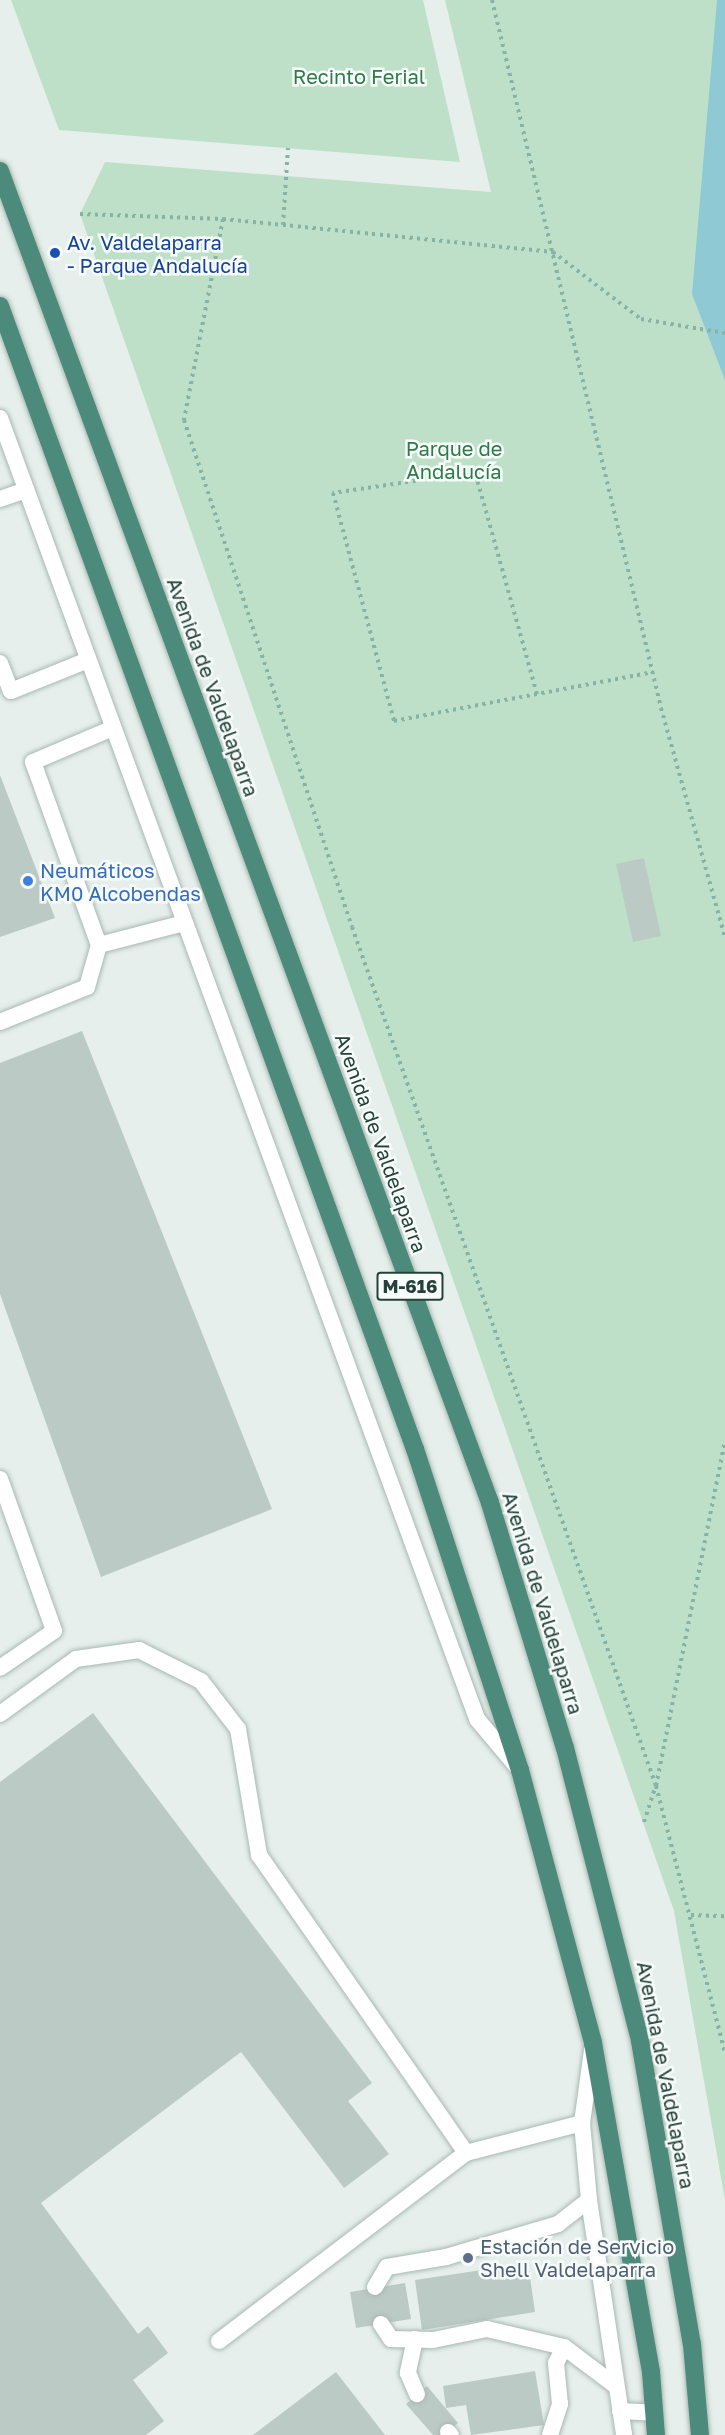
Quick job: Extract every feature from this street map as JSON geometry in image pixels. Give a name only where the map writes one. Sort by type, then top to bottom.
[{"type":"highway","name":"Avenida de Valdelaparra","points":[[0,171],[485,1491],[531,1636],[601,1878],[640,2041],[692,2344],[700,2435]]},
{"type":"highway","name":"M-616","points":[[0,306],[415,1449],[520,1770],[593,2043],[651,2372],[656,2435]]},
{"type":"lane","points":[[0,418],[477,1719],[520,1770]]},
{"type":"lane","points":[[0,499],[26,490]]},
{"type":"lane","points":[[0,663],[12,691],[88,660]]},
{"type":"lane","points":[[0,1022],[87,987],[99,945],[33,762],[113,728]]},
{"type":"lane","points":[[99,945],[184,923]]},
{"type":"lane","points":[[0,1479],[54,1631],[0,1668]]},
{"type":"lane","points":[[0,1714],[76,1659],[140,1650],[201,1681],[238,1729],[259,1855],[466,2153]]},
{"type":"lane","points":[[593,2043],[582,2123],[589,2200],[624,2435]]},
{"type":"lane","points":[[219,2341],[466,2153],[582,2123]]},
{"type":"lane","points":[[375,2287],[387,2267],[446,2258],[558,2224],[589,2200]]},
{"type":"lane","points":[[381,2324],[391,2339],[414,2339],[487,2330],[564,2347],[616,2386]]},
{"type":"lane","points":[[414,2339],[408,2373],[417,2394]]},
{"type":"lane","points":[[550,2435],[560,2404],[556,2363],[564,2347]]},
{"type":"lane","points":[[620,2411],[655,2413]]},
{"type":"path","points":[[492,0],[653,672],[725,937]]},
{"type":"path","points":[[283,225],[288,148]]},
{"type":"path","points":[[80,214],[223,219],[553,252],[641,319],[725,333]]},
{"type":"path","points":[[223,219],[184,420],[352,927],[656,1786],[692,1914],[725,2052]]},
{"type":"path","points":[[537,694],[475,472],[333,493],[394,721],[537,694],[653,672]]},
{"type":"path","points":[[644,1822],[656,1786],[725,1442]]},
{"type":"path","points":[[692,1914],[725,1916]]},
{"type":"green space","name":"Recinto Ferial","points":[[11,0],[423,0],[460,162],[59,130]]},
{"type":"green space","name":"Parque de Andalucía","points":[[445,0],[725,0],[725,2200],[674,1911],[80,214],[105,162],[491,192]]},
{"type":"water","points":[[717,0],[725,0],[725,380],[692,294]]},
{"type":"building","points":[[0,775],[55,918],[0,937]]},
{"type":"building","points":[[644,858],[661,936],[633,942],[616,864]]},
{"type":"building","points":[[82,1031],[272,1509],[101,1577],[0,1294],[0,1063]]},
{"type":"building","points":[[93,1713],[372,2083],[348,2101],[389,2154],[344,2188],[241,2052],[41,2203],[138,2334],[148,2326],[168,2353],[133,2380],[164,2421],[146,2435],[0,2435],[0,1782]]},
{"type":"building","points":[[528,2263],[535,2312],[422,2330],[415,2280]]},
{"type":"building","points":[[405,2283],[411,2319],[356,2328],[350,2292]]},
{"type":"building","points":[[535,2371],[544,2425],[471,2435],[466,2405],[446,2408],[443,2386]]},
{"type":"building","points":[[336,2372],[385,2435],[253,2435]]},
{"type":"building","points":[[427,2386],[458,2423],[444,2435],[433,2435],[406,2404]]},
{"type":"place","name":"Av. Valdelaparra - Parque Andalucía","points":[[55,253]]},
{"type":"place","name":"Neumáticos KM0 Alcobendas","points":[[28,881]]},
{"type":"place","name":"Estación de Servicio Shell Valdelaparra","points":[[468,2258]]}]
